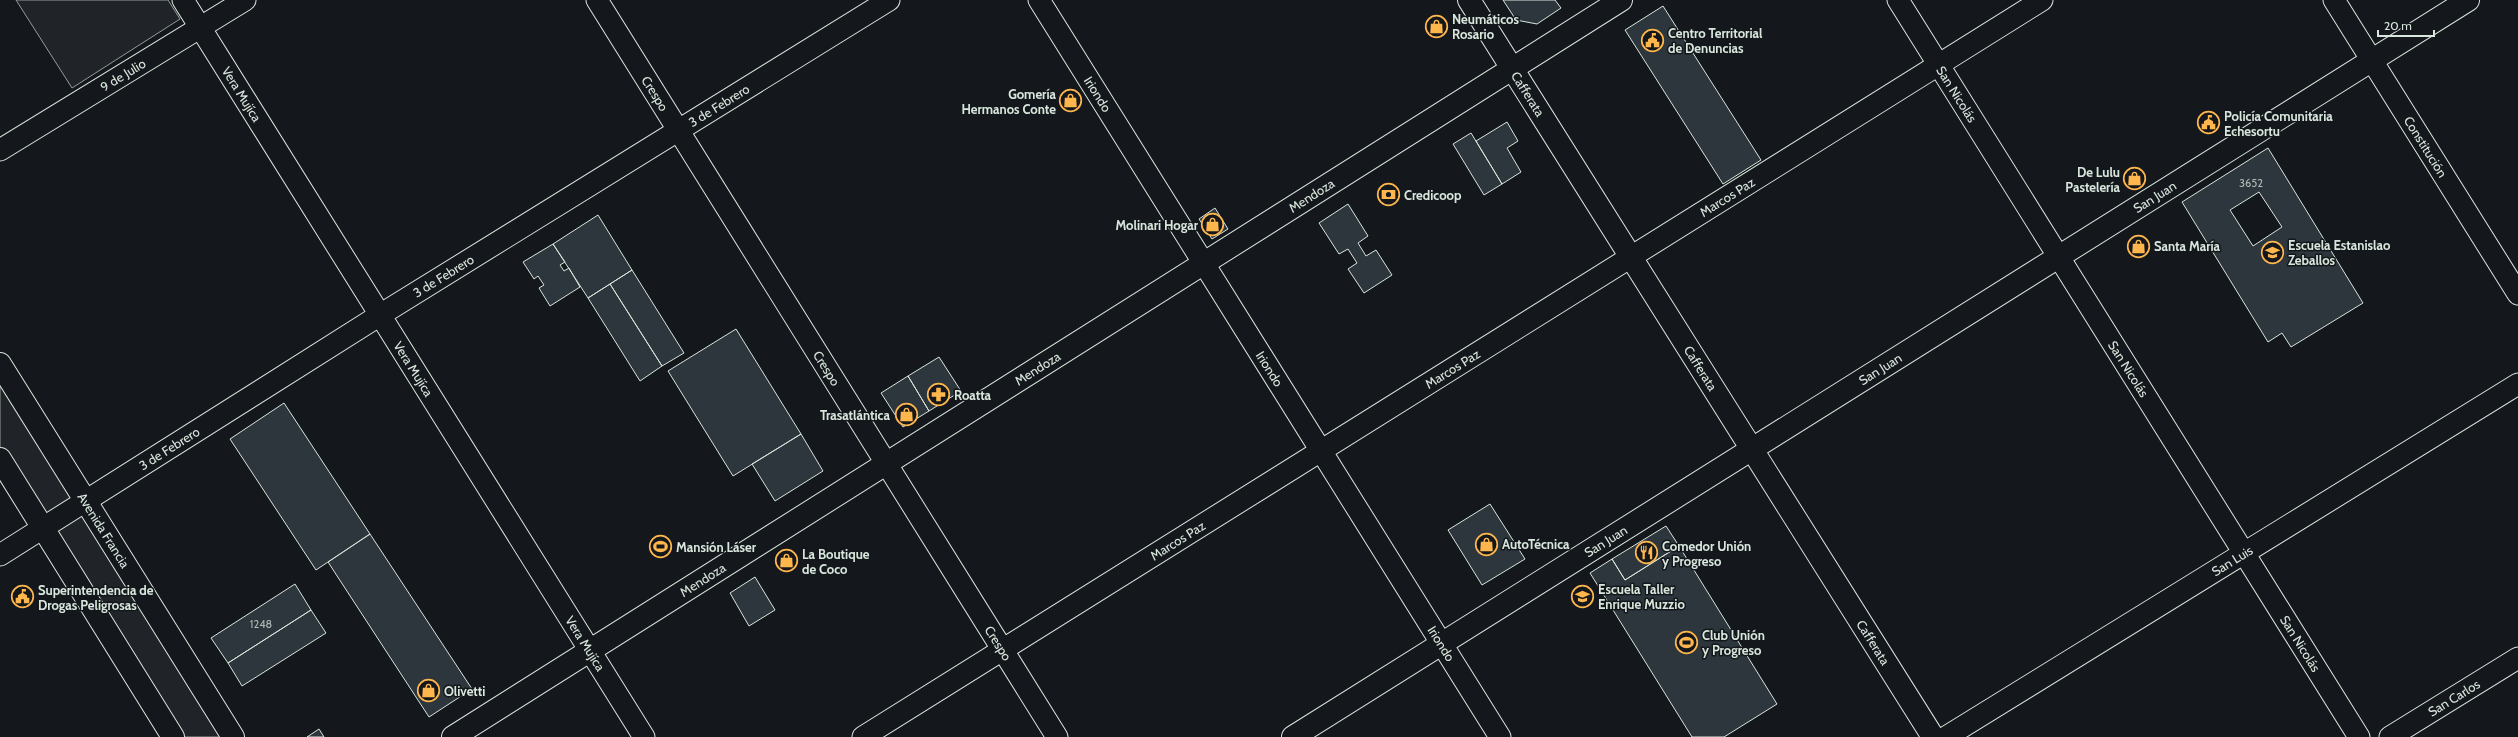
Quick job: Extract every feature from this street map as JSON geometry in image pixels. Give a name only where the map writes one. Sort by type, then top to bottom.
[{"type":"main road","name":"Cafferata","points":[[1468,0],[1933,737]]},
{"type":"main road","name":"Mendoza","points":[[453,737],[1622,0]]},
{"type":"main road","name":"San Juan","points":[[1293,737],[2059,255],[2468,0]]},
{"type":"main road","name":"Avenida Francia","points":[[0,364],[233,737]]},
{"type":"main road","points":[[0,459],[174,737]]},
{"type":"street","name":"Vera Mujíca","points":[[183,0],[644,737]]},
{"type":"street","name":"9 de Julio","points":[[0,150],[246,0]]},
{"type":"street","name":"Crespo","points":[[597,0],[1057,737]]},
{"type":"street","name":"3 de Febrero","points":[[0,555],[380,315],[889,0]]},
{"type":"street","name":"Iriondo","points":[[1039,0],[1500,737]]},
{"type":"street","name":"San Nicolás","points":[[1898,0],[2059,255],[2359,737]]},
{"type":"street","name":"Marcos Paz","points":[[863,737],[2042,0]]},
{"type":"street","name":"Constitución","points":[[2334,0],[2518,294]]},
{"type":"street","name":"San Luis","points":[[1946,737],[2246,554],[2518,384]]},
{"type":"street","name":"San Carlos","points":[[2390,737],[2518,658]]},
{"type":"shaded area","points":[[16,0],[168,0],[180,19],[72,88]]},
{"type":"shaded area","points":[[0,364],[233,737],[173,737],[0,459]]},
{"type":"building","points":[[1503,0],[1555,0],[1561,8],[1537,24],[1516,20]]},
{"type":"building","points":[[1663,6],[1761,160],[1723,184],[1625,30]]},
{"type":"building","points":[[1507,122],[1518,141],[1507,148],[1521,172],[1502,184],[1476,141]]},
{"type":"building","points":[[1471,133],[1502,184],[1484,195],[1453,144]]},
{"type":"building","name":"Escuela Estanislao Zeballos","points":[[2268,148],[2363,303],[2291,347],[2282,333],[2268,342],[2182,202]],"holes":[[[2259,192],[2282,227],[2253,246],[2230,210]]]},
{"type":"building","points":[[1348,204],[1368,236],[1358,243],[1366,256],[1376,250],[1392,275],[1364,293],[1348,269],[1357,263],[1348,249],[1339,254],[1319,223]]},
{"type":"building","points":[[1215,208],[1228,229],[1212,239],[1199,219]]},
{"type":"building","points":[[598,215],[632,270],[588,298],[553,244]]},
{"type":"building","points":[[553,244],[565,262],[560,265],[564,271],[569,268],[580,287],[550,306],[539,288],[544,285],[538,276],[534,279],[523,262]]},
{"type":"building","points":[[632,270],[684,353],[662,366],[610,284]]},
{"type":"building","points":[[610,284],[662,366],[640,381],[588,298]]},
{"type":"building","points":[[736,329],[801,434],[733,476],[668,371]]},
{"type":"building","points":[[939,357],[961,391],[929,411],[908,376]]},
{"type":"building","points":[[908,376],[929,411],[903,427],[881,393]]},
{"type":"building","points":[[284,403],[370,534],[316,570],[230,439]]},
{"type":"building","points":[[801,434],[823,471],[775,501],[752,464]]},
{"type":"building","name":"AutoTécnica","points":[[1490,504],[1525,559],[1482,585],[1448,530]]},
{"type":"building","name":"Comedor Unión y Progreso","points":[[1666,526],[1679,546],[1625,580],[1612,559]]},
{"type":"building","points":[[370,534],[472,689],[429,717],[328,562]]},
{"type":"building","name":"Club Unión y Progreso","points":[[1679,546],[1777,704],[1724,737],[1692,737],[1590,573],[1612,559],[1625,580]]},
{"type":"building","points":[[755,577],[775,610],[749,626],[730,593]]},
{"type":"building","points":[[295,584],[311,610],[228,663],[211,638]]},
{"type":"building","points":[[311,610],[326,633],[242,686],[228,663]]},
{"type":"building","points":[[319,729],[324,737],[307,737]]},
{"type":"place","name":"Neumáticos Rosario","points":[[1436,26]]},
{"type":"place","name":"Centro Territorial de Denuncias","points":[[1652,40]]},
{"type":"place","name":"Gomería Hermanos Conte","points":[[1071,101]]},
{"type":"place","name":"Policía Comunitaria Echesortu","points":[[2208,123]]},
{"type":"place","name":"De Lulu Pastelería","points":[[2135,179]]},
{"type":"place","name":"Credicoop","points":[[1389,195]]},
{"type":"place","name":"Molinari Hogar","points":[[1213,225]]},
{"type":"place","name":"Santa María","points":[[2139,246]]},
{"type":"place","name":"Escuela Estanislao Zeballos","points":[[2273,252]]},
{"type":"place","name":"Roatta","points":[[938,395]]},
{"type":"place","name":"Trasatlántica","points":[[906,415]]},
{"type":"place","name":"AutoTécnica","points":[[1486,544]]},
{"type":"place","name":"Mansión Láser","points":[[660,547]]},
{"type":"place","name":"Comedor Unión y Progreso","points":[[1646,553]]},
{"type":"place","name":"La Boutique de Coco","points":[[786,561]]},
{"type":"place","name":"Escuela Taller Enrique Muzzio","points":[[1582,596]]},
{"type":"place","name":"Superintendencia de Drogas Peligrosas","points":[[23,597]]},
{"type":"place","name":"Club Unión y Progreso","points":[[1686,642]]},
{"type":"place","name":"Olivetti","points":[[428,691]]}]
